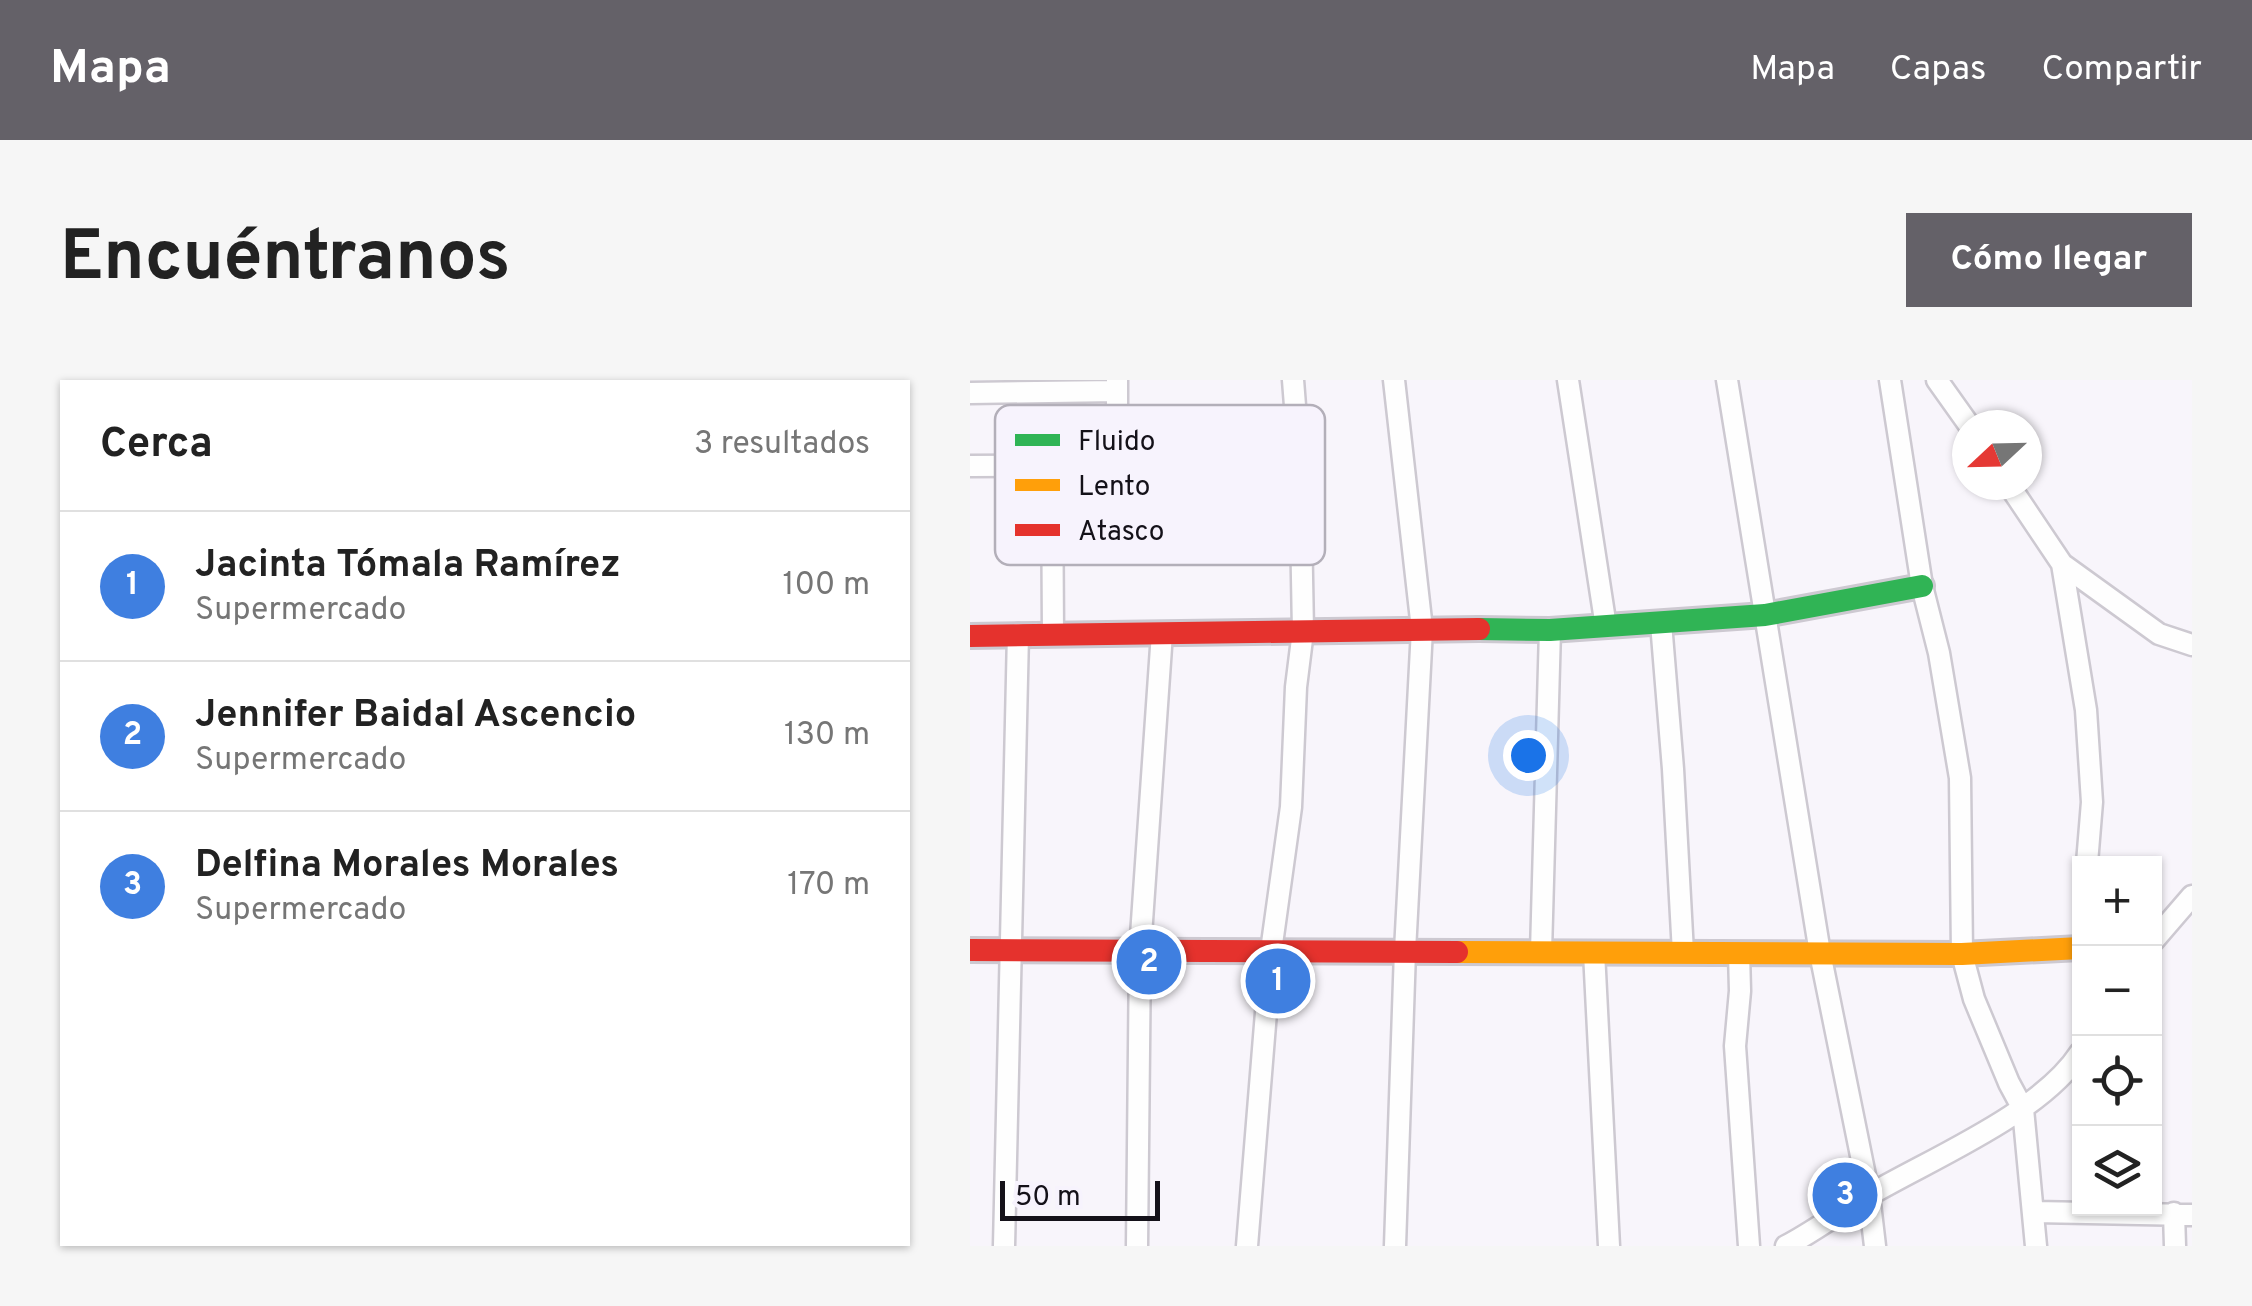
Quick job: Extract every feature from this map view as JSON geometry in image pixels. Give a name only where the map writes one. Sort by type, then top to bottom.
[{"type":"street","points":[[1293,380],[1295,405]]},
{"type":"street","points":[[1394,380],[1422,628],[1395,1246]]},
{"type":"street","points":[[1568,380],[1606,627]]},
{"type":"street","points":[[1726,380],[1820,953],[1875,1246]]},
{"type":"street","points":[[1890,380],[1922,586],[1939,653],[1960,778],[1962,954],[1974,999],[2009,1083],[2024,1108],[2036,1246]]},
{"type":"street","points":[[1937,380],[1958,410]]},
{"type":"street","points":[[970,394],[1117,385]]},
{"type":"street","points":[[2019,500],[2062,564],[2159,634],[2192,645]]},
{"type":"street","points":[[2062,564],[2086,710],[2092,802],[2088,856]]},
{"type":"street","points":[[1053,565],[1053,634]]},
{"type":"street","points":[[1246,1246],[1270,951],[1291,807],[1296,687],[1303,632],[1302,565]]},
{"type":"street","points":[[970,636],[1422,628],[1550,630],[1765,615],[1922,586]]},
{"type":"street","points":[[1661,623],[1683,953]]},
{"type":"street","points":[[1541,952],[1550,630]]},
{"type":"street","points":[[1137,1246],[1140,950],[1162,632]]},
{"type":"street","points":[[1004,1246],[1018,634]]},
{"type":"street","points":[[2162,931],[2192,896]]},
{"type":"street","points":[[970,950],[1962,954],[2072,948]]},
{"type":"street","points":[[1594,952],[1609,1246]]},
{"type":"street","points":[[1739,953],[1736,1046],[1750,1246]]},
{"type":"street","points":[[1786,1246],[2024,1108],[2072,1064]]},
{"type":"street","points":[[2034,1212],[2183,1214],[2174,1246]]},
{"type":"traffic: fast","points":[[1479,629],[1550,630],[1765,615],[1922,586]]},
{"type":"traffic: slow","points":[[1457,952],[1962,954],[2072,948]]},
{"type":"traffic: jam","points":[[970,636],[1479,629]]},
{"type":"traffic: jam","points":[[970,950],[1457,952]]},
{"type":"place","name":"Jennifer Baidal Ascencio","points":[[1149,962]]},
{"type":"place","name":"Jacinta Tómala Ramírez","points":[[1278,981]]},
{"type":"place","name":"Delfina Morales Morales","points":[[1845,1195]]}]
